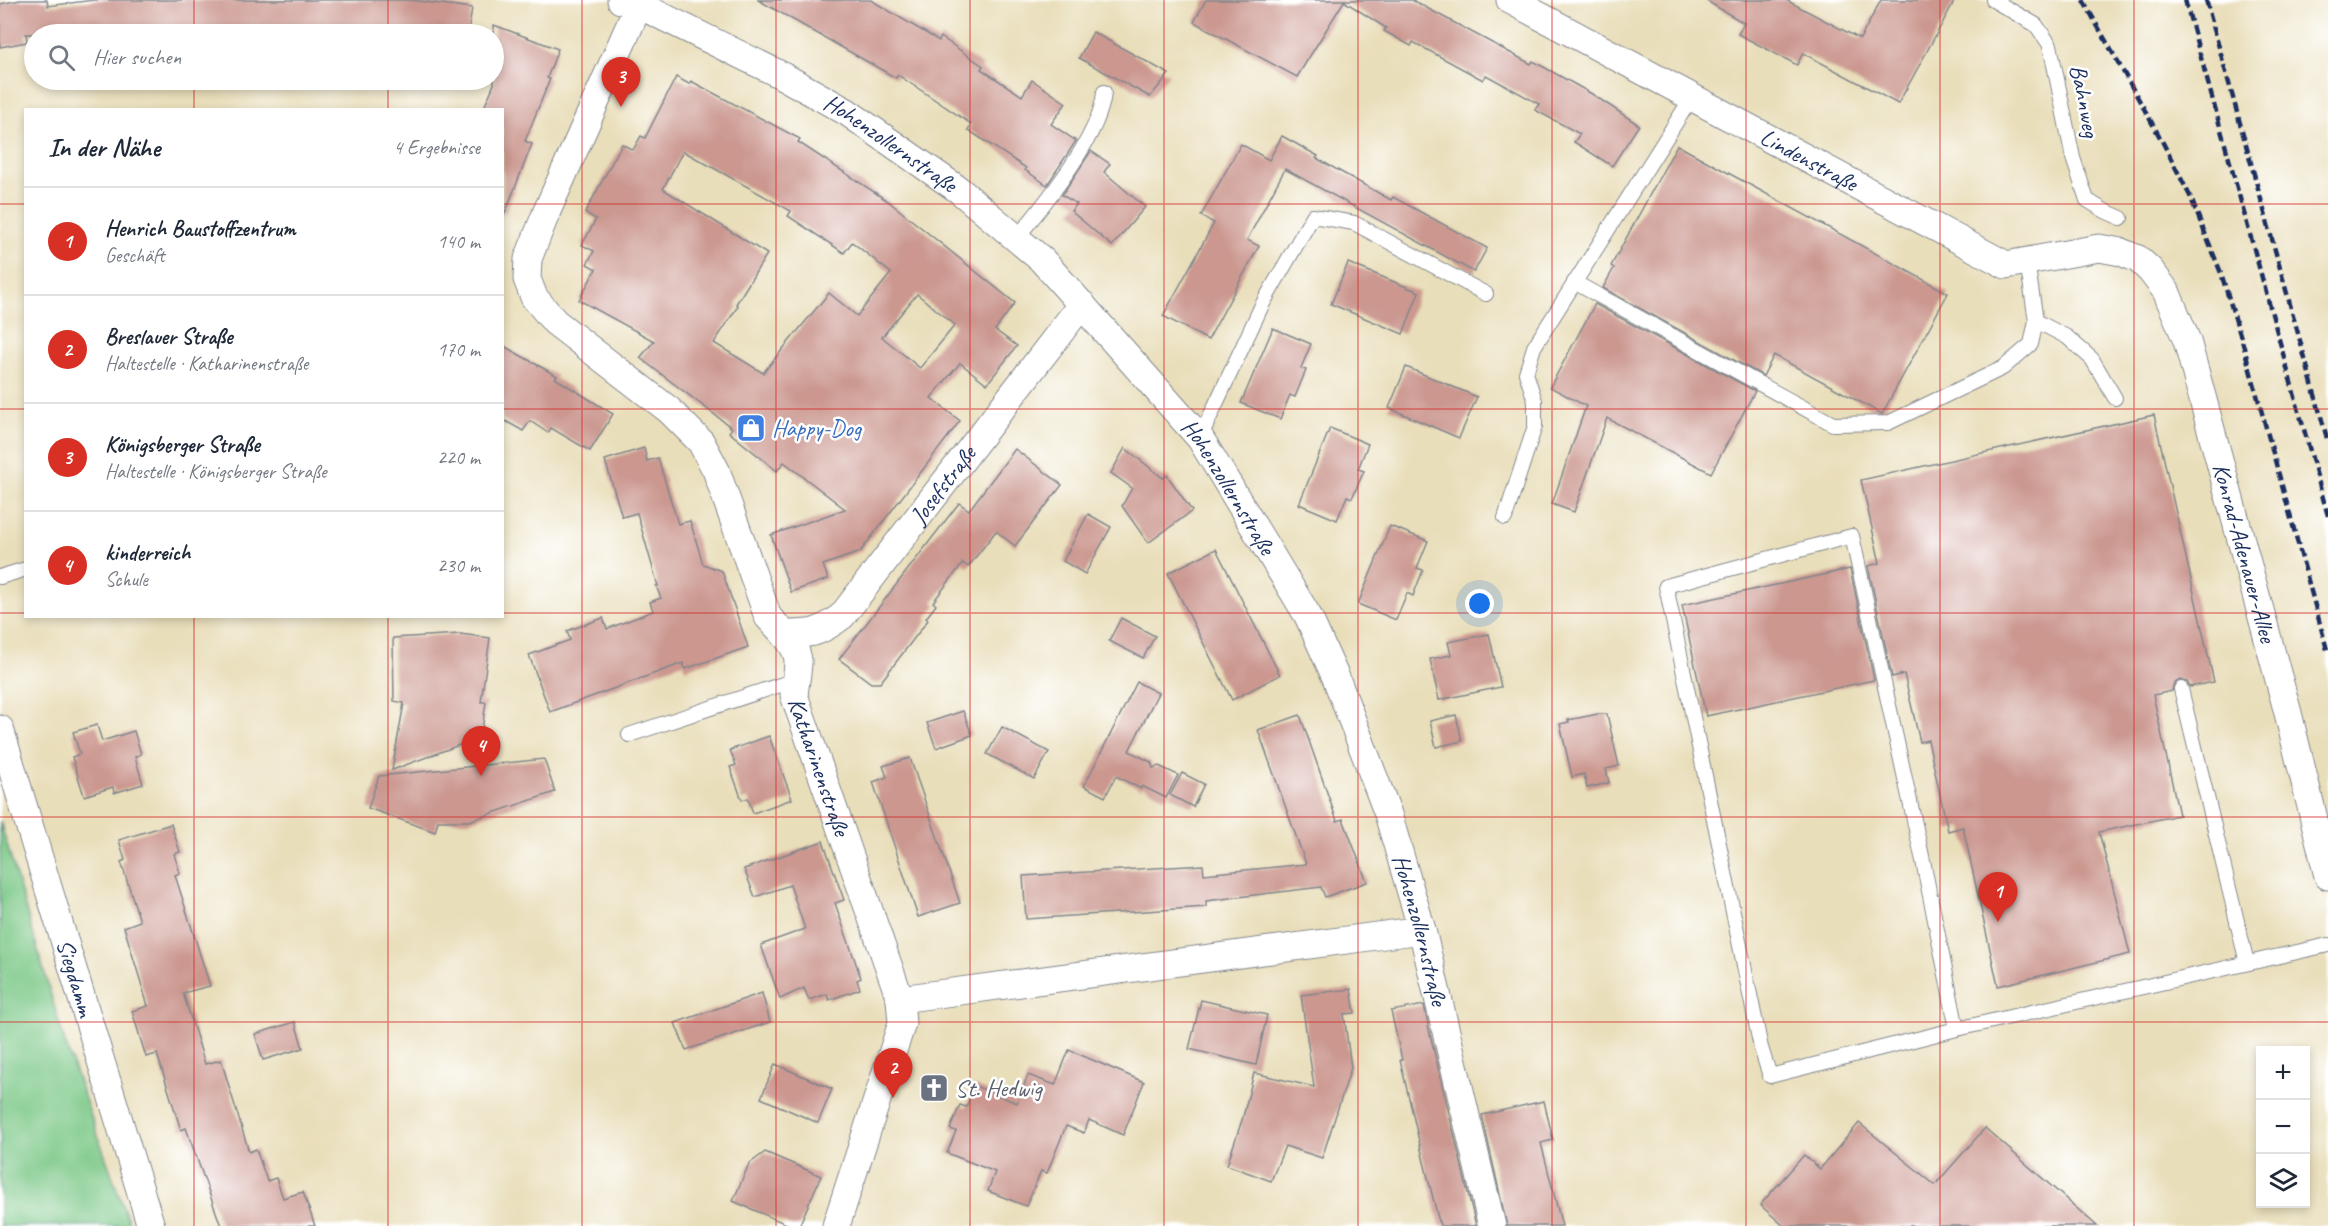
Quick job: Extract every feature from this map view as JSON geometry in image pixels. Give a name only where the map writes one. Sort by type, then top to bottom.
[{"type":"street","name":"Lindenstraße","points":[[1510,0],[2006,265],[2099,248],[2121,252]]},
{"type":"street","name":"Hohenzollernstraße","points":[[634,2],[781,75],[847,112],[959,190],[1042,260],[1200,438],[1308,616],[1336,678],[1388,814],[1422,930],[1492,1226]]},
{"type":"street","name":"Katharinenstraße","points":[[634,2],[627,37],[547,211],[528,260],[527,279],[534,297],[545,312],[669,410],[701,442],[716,470],[768,617],[794,648],[798,660],[794,695],[900,999],[902,1023],[836,1226]]},
{"type":"street","name":"Konrad-Adenauer-Allee","points":[[2121,252],[2138,259],[2166,291],[2187,341],[2288,713],[2328,876]]},
{"type":"street","name":"Josefstraße","points":[[784,634],[812,634],[842,616],[1082,304]]},
{"type":"street","name":"Siegdamm","points":[[0,729],[151,1226]]},
{"type":"street","points":[[900,999],[1422,930]]},
{"type":"lane","name":"Bahnweg","points":[[1993,0],[2036,25],[2050,45],[2073,158],[2087,200],[2121,218]]},
{"type":"lane","points":[[1016,239],[1050,195],[1086,140],[1099,114],[1104,92]]},
{"type":"lane","points":[[1505,518],[1535,426],[1535,401],[1526,373],[1534,347],[1692,98]]},
{"type":"lane","points":[[1200,438],[1262,305],[1313,216],[1354,223],[1486,294]]},
{"type":"lane","points":[[1574,282],[1833,424],[1888,423],[2004,368],[2031,344],[2036,321],[2028,261]]},
{"type":"lane","points":[[2036,321],[2067,337],[2092,359],[2115,398]]},
{"type":"lane","points":[[1957,1029],[1852,536],[1666,586],[1761,1048],[1770,1076],[1957,1029],[2328,945]]},
{"type":"lane","points":[[0,577],[24,570]]},
{"type":"lane","points":[[629,735],[795,680]]},
{"type":"lane","points":[[2181,689],[2247,963]]},
{"type":"green space","points":[[0,821],[65,1043],[130,1226],[0,1226]]},
{"type":"building","points":[[20,0],[47,0],[48,6],[94,0],[410,0],[472,8],[470,24],[24,24],[24,43],[0,47],[0,4]]},
{"type":"building","points":[[758,0],[871,0],[939,41],[941,37],[983,66],[981,69],[1022,96],[1032,80],[1066,103],[1051,124],[1076,141],[1047,185],[1025,170],[1026,168],[968,130],[971,124],[898,75],[896,78]]},
{"type":"building","points":[[1206,0],[1412,0],[1531,64],[1533,61],[1592,94],[1639,125],[1612,166],[1574,142],[1580,134],[1535,110],[1539,104],[1486,75],[1483,80],[1413,42],[1411,46],[1384,31],[1386,28],[1344,1],[1297,77],[1194,22]]},
{"type":"building","points":[[1705,0],[1786,0],[1860,39],[1881,0],[1955,0],[1898,104],[1803,53],[1797,65],[1738,34],[1744,23]]},
{"type":"building","points":[[504,29],[558,49],[547,78],[550,79],[525,141],[532,144],[504,216],[504,108],[484,108],[491,90],[504,90]]},
{"type":"building","points":[[1093,32],[1169,74],[1150,97],[1079,58]]},
{"type":"building","points":[[676,77],[689,84],[691,81],[800,139],[798,142],[888,201],[1015,303],[995,330],[1017,346],[987,384],[960,363],[931,398],[960,421],[860,552],[823,565],[828,579],[791,592],[771,535],[845,509],[784,462],[777,471],[729,432],[732,428],[640,358],[654,341],[579,300],[596,269],[587,264],[594,251],[582,245],[596,219],[585,213],[622,144],[633,150],[641,136],[645,138]],"holes":[[[683,151],[791,211],[788,216],[844,253],[852,242],[891,273],[857,316],[829,293],[763,373],[714,343],[767,254],[663,189]],[[917,294],[955,325],[920,368],[882,337]]]},
{"type":"building","points":[[1282,136],[1391,200],[1393,197],[1487,248],[1474,272],[1285,169],[1247,240],[1259,246],[1208,340],[1163,316],[1214,223],[1201,216],[1241,144],[1269,160]]},
{"type":"building","points":[[1677,145],[1948,293],[1882,414],[1774,355],[1763,376],[1603,288],[1614,268],[1611,266]]},
{"type":"building","points":[[1091,151],[1110,164],[1104,172],[1145,207],[1112,246],[1071,211],[1077,204],[1062,195]]},
{"type":"building","points":[[1348,263],[1419,292],[1403,334],[1331,304]]},
{"type":"building","points":[[1595,304],[1755,391],[1711,473],[1607,418],[1574,512],[1552,504],[1586,406],[1550,387]]},
{"type":"building","points":[[1273,328],[1311,344],[1301,368],[1306,370],[1295,397],[1290,395],[1280,419],[1241,403]]},
{"type":"building","points":[[504,346],[557,376],[555,378],[613,414],[590,451],[551,428],[548,433],[530,421],[523,431],[504,420]]},
{"type":"building","points":[[1406,367],[1477,397],[1459,438],[1389,408]]},
{"type":"building","points":[[2154,415],[2214,682],[2190,687],[2187,682],[2179,680],[2174,683],[2172,691],[2153,695],[2179,815],[2099,832],[2130,954],[1998,986],[1963,827],[1948,831],[1928,740],[1920,742],[1904,674],[1892,677],[1868,566],[1880,563],[1861,480]]},
{"type":"building","points":[[1330,428],[1368,444],[1358,469],[1364,471],[1352,498],[1347,496],[1337,520],[1299,504]]},
{"type":"building","points":[[644,448],[647,461],[658,458],[678,524],[690,521],[703,564],[722,571],[748,647],[685,669],[683,663],[550,712],[529,655],[570,640],[567,631],[603,618],[607,629],[653,611],[650,602],[661,598],[637,513],[622,517],[605,460]]},
{"type":"building","points":[[1125,448],[1163,478],[1167,475],[1192,511],[1148,543],[1122,506],[1132,488],[1111,473]]},
{"type":"building","points":[[1015,449],[1062,485],[1015,546],[996,531],[968,567],[963,563],[933,602],[936,605],[926,618],[928,620],[880,683],[871,683],[839,659],[959,503],[969,510]]},
{"type":"building","points":[[1088,514],[1111,527],[1085,574],[1063,561]]},
{"type":"building","points":[[1390,526],[1428,541],[1417,568],[1423,570],[1413,596],[1407,593],[1396,620],[1358,604]]},
{"type":"building","points":[[1216,549],[1280,675],[1232,700],[1168,573]]},
{"type":"building","points":[[1850,569],[1874,680],[1706,716],[1682,605]]},
{"type":"building","points":[[1121,618],[1155,636],[1143,658],[1109,641]]},
{"type":"building","points":[[460,634],[490,638],[481,702],[486,702],[481,737],[392,770],[404,703],[394,701],[393,638]]},
{"type":"building","points":[[1489,634],[1501,687],[1439,700],[1430,659],[1451,655],[1448,642]]},
{"type":"building","points":[[1137,682],[1158,693],[1129,751],[1151,762],[1153,768],[1159,766],[1178,775],[1166,798],[1142,786],[1141,789],[1116,776],[1105,797],[1084,786]]},
{"type":"building","points":[[963,711],[972,735],[936,748],[927,723]]},
{"type":"building","points":[[1607,714],[1619,766],[1606,769],[1609,783],[1587,788],[1584,774],[1572,777],[1560,724],[1569,722],[1568,720]]},
{"type":"building","points":[[1300,715],[1337,821],[1343,819],[1367,882],[1325,897],[1321,887],[1206,901],[1206,907],[1026,919],[1023,876],[1203,865],[1204,874],[1306,864],[1258,730]]},
{"type":"building","points":[[1456,715],[1462,741],[1436,747],[1430,721]]},
{"type":"building","points":[[97,725],[102,741],[134,731],[141,754],[135,757],[143,784],[114,793],[113,787],[84,796],[72,757],[80,754],[73,732]]},
{"type":"building","points":[[1002,727],[1049,752],[1034,779],[987,754]]},
{"type":"building","points":[[769,736],[792,799],[753,813],[748,798],[742,800],[730,767],[736,765],[730,750]]},
{"type":"building","points":[[910,758],[960,903],[918,917],[873,782],[887,777],[883,766]]},
{"type":"building","points":[[544,759],[555,792],[469,821],[438,821],[435,832],[368,808],[379,776]]},
{"type":"building","points":[[1182,773],[1204,784],[1193,807],[1170,795]]},
{"type":"building","points":[[171,824],[180,852],[174,854],[180,873],[175,875],[210,986],[183,993],[205,1064],[221,1060],[249,1152],[256,1149],[267,1181],[276,1178],[283,1198],[303,1192],[315,1226],[221,1226],[186,1128],[181,1130],[157,1054],[146,1057],[132,1011],[148,1006],[124,927],[140,921],[121,862],[125,860],[119,840]]},
{"type":"building","points":[[823,841],[844,900],[835,903],[861,978],[857,980],[860,989],[829,1000],[827,994],[809,1000],[804,988],[780,999],[761,945],[805,929],[790,885],[755,897],[744,869]]},
{"type":"building","points":[[1351,989],[1355,1013],[1344,1014],[1351,1068],[1322,1158],[1285,1146],[1271,1181],[1227,1165],[1243,1117],[1254,1073],[1314,1087],[1301,995]]},
{"type":"building","points":[[762,993],[770,1022],[686,1050],[675,1023]]},
{"type":"building","points":[[1201,1000],[1267,1015],[1256,1065],[1189,1049]]},
{"type":"building","points":[[1424,1005],[1476,1226],[1440,1226],[1400,1060],[1402,1060],[1391,1011]]},
{"type":"building","points":[[295,1022],[303,1048],[263,1060],[255,1034]]},
{"type":"building","points":[[1069,1050],[1144,1082],[1123,1135],[1089,1120],[1084,1133],[1066,1126],[1047,1173],[1041,1171],[1026,1206],[988,1191],[995,1172],[947,1153],[956,1131],[950,1129],[960,1105],[966,1107],[975,1086],[1017,1103],[1028,1075],[1055,1085]]},
{"type":"building","points":[[775,1064],[832,1089],[818,1123],[761,1098]]},
{"type":"building","points":[[1544,1101],[1553,1140],[1541,1143],[1562,1226],[1507,1226],[1482,1115]]},
{"type":"building","points":[[1859,1123],[1935,1185],[1985,1128],[2097,1226],[1784,1226],[1760,1205],[1804,1155],[1820,1169]]},
{"type":"building","points":[[765,1152],[821,1176],[799,1226],[791,1226],[733,1201],[749,1164]]},
{"type":"railway","points":[[2083,0],[2161,139],[2190,196],[2221,273],[2243,344],[2328,653]]},
{"type":"railway","points":[[2185,0],[2328,516]]},
{"type":"railway","points":[[2206,0],[2328,442]]},
{"type":"place","name":"Königsberger Straße","points":[[621,107]]},
{"type":"place","name":"Happy-Dog","points":[[751,428]]},
{"type":"place","name":"kinderreich","points":[[481,776]]},
{"type":"place","name":"Henrich Baustoffzentrum","points":[[1998,922]]},
{"type":"place","name":"St. Hedwig","points":[[934,1088]]},
{"type":"place","name":"Breslauer Straße","points":[[893,1098]]}]
